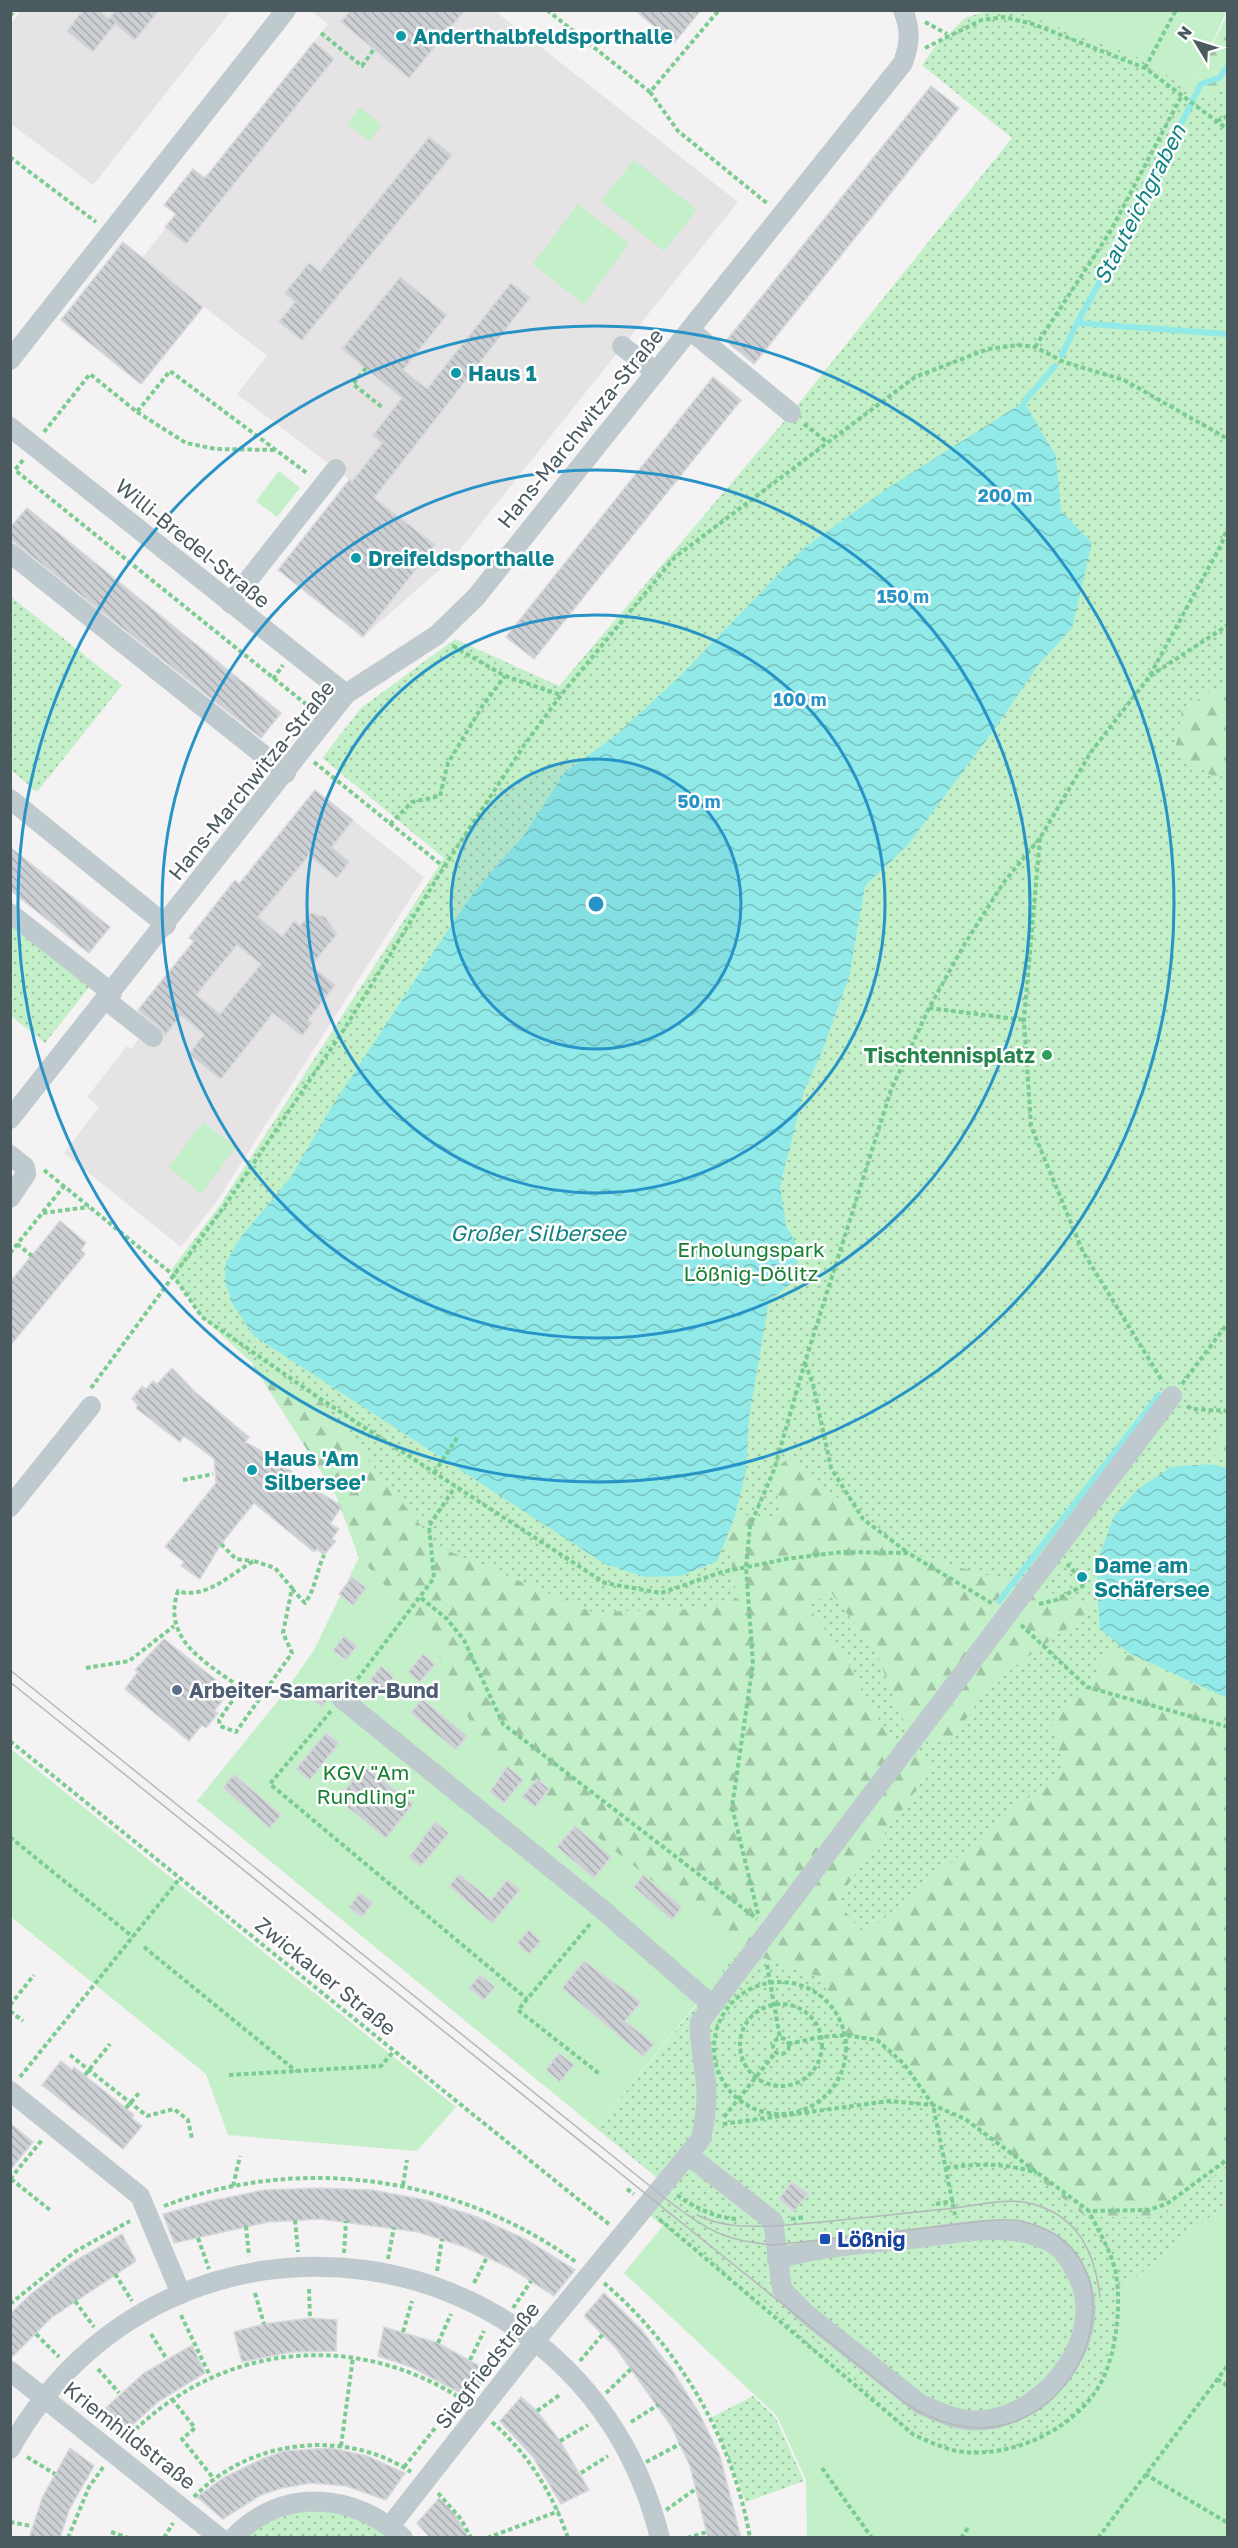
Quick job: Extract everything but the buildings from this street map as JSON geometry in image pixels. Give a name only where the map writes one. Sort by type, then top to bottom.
[{"type":"street","points":[[10,360],[286,10]]},
{"type":"street","name":"Hans-Marchwitza-Straße","points":[[10,1119],[166,925],[346,694],[437,635],[476,597],[903,63],[909,44],[910,29],[903,11]]},
{"type":"street","points":[[690,330],[790,413]]},
{"type":"street","points":[[622,346],[656,372]]},
{"type":"street","name":"Willi-Bredel-Straße","points":[[10,427],[346,694]]},
{"type":"street","points":[[230,603],[336,469]]},
{"type":"street","points":[[10,553],[285,773]]},
{"type":"street","points":[[10,800],[166,925]]},
{"type":"street","points":[[10,913],[153,1037]]},
{"type":"street","points":[[10,1155],[25,1167],[26,1174],[10,1198]]},
{"type":"street","name":"Siegfriedstraße","points":[[396,2532],[425,2481],[535,2341],[701,2139],[706,2114],[706,2084],[699,2042],[700,2022],[1172,1396]]},
{"type":"street","points":[[10,1508],[91,1406]]},
{"type":"street","points":[[342,1699],[603,1910],[712,2005]]},
{"type":"street","points":[[14,2086],[53,2125],[140,2196],[177,2296]]},
{"type":"street","points":[[688,2156],[773,2221],[777,2259],[782,2289],[804,2312],[920,2403],[960,2419],[983,2420],[1006,2416],[1032,2404],[1051,2387],[1065,2369],[1083,2328],[1086,2299],[1079,2276],[1066,2255],[1048,2241],[1024,2232],[994,2230],[806,2250],[777,2259]]},
{"type":"street","points":[[11,2448],[44,2398],[71,2368],[104,2339],[140,2315],[177,2296],[214,2282],[250,2273],[303,2266],[343,2267],[386,2273],[426,2283],[463,2297],[499,2316],[535,2341],[570,2372],[601,2409],[635,2467],[657,2528]]},
{"type":"street","name":"Kriemhildstraße","points":[[10,2371],[220,2538]]},
{"type":"street","points":[[233,2538],[264,2514],[305,2501],[341,2503],[375,2516],[396,2532]]},
{"type":"path","points":[[10,16],[15,10]]},
{"type":"path","points":[[547,10],[650,92],[678,131],[782,215]]},
{"type":"path","points":[[650,92],[719,10]]},
{"type":"path","points":[[1145,68],[1176,10]]},
{"type":"path","points":[[903,63],[964,27],[982,20],[1004,17],[1033,24],[1145,68],[1227,128]]},
{"type":"path","points":[[321,33],[362,66],[374,49]]},
{"type":"path","points":[[1035,347],[1110,231],[1182,95]]},
{"type":"path","points":[[1217,121],[1227,116]]},
{"type":"path","points":[[10,157],[110,233]]},
{"type":"path","points":[[91,1406],[91,1384],[226,1204],[337,1040],[444,867],[525,744],[561,695],[675,557],[915,377],[988,349],[1018,345],[1035,347],[1064,362],[1124,380],[1227,439]]},
{"type":"path","points":[[366,368],[353,384],[383,408]]},
{"type":"path","points":[[137,412],[170,371],[324,485]]},
{"type":"path","points":[[10,476],[90,374],[137,412],[186,443],[216,449],[276,450]]},
{"type":"path","points":[[790,413],[827,442]]},
{"type":"path","points":[[15,470],[327,720]]},
{"type":"path","points":[[421,1598],[447,1619],[464,1640],[503,1724],[760,1921],[732,1807],[753,1664],[746,1567],[750,1526],[774,1470],[805,1362],[891,1090],[929,1008],[1004,882],[1040,838],[1091,753],[1149,677],[1221,545],[1227,526]]},
{"type":"path","points":[[1149,677],[1227,626]]},
{"type":"path","points":[[437,635],[471,658],[506,676],[561,695]]},
{"type":"path","points":[[390,824],[412,802],[440,796],[448,763],[483,705],[506,676]]},
{"type":"path","points":[[302,752],[444,867]]},
{"type":"path","points":[[1040,838],[1024,1020],[1031,1126],[1083,1252],[1172,1396],[1192,1409],[1227,1411]]},
{"type":"path","points":[[929,1008],[1024,1020]]},
{"type":"path","points":[[37,1164],[172,1274],[202,1317],[319,1398],[605,1583],[661,1593],[722,1572],[746,1567],[842,1552],[908,1553]]},
{"type":"path","points":[[10,1252],[64,1185]]},
{"type":"path","points":[[42,1213],[90,1207]]},
{"type":"path","points":[[17,1244],[32,1256]]},
{"type":"path","points":[[1172,1396],[1227,1323]]},
{"type":"path","points":[[805,1362],[813,1384],[831,1468],[863,1519],[908,1553],[1007,1612],[1087,1687],[1227,1727]]},
{"type":"path","points":[[434,1473],[459,1435]]},
{"type":"path","points":[[183,1480],[213,1474]]},
{"type":"path","points":[[221,1544],[236,1559],[254,1561],[275,1568],[305,1603],[315,1589],[315,1576],[324,1555]]},
{"type":"path","points":[[1036,1605],[1056,1600],[1086,1584],[1054,1551]]},
{"type":"path","points":[[254,1561],[215,1587],[189,1594],[178,1591],[174,1626],[194,1653],[241,1688],[219,1720],[220,1726],[236,1732],[292,1653],[283,1633],[292,1588]]},
{"type":"path","points":[[86,1668],[129,1661],[174,1626]]},
{"type":"path","name":"Zwickauer Straße","points":[[10,1741],[622,2234]]},
{"type":"path","points":[[10,1837],[133,1937]]},
{"type":"path","points":[[14,2086],[180,1878]]},
{"type":"path","points":[[601,2075],[518,2010],[603,1910]]},
{"type":"path","points":[[144,1947],[296,2071]]},
{"type":"path","points":[[10,2005],[34,1975]]},
{"type":"path","points":[[645,2207],[914,2434],[956,2451],[980,2453],[1003,2450],[1045,2435],[1082,2406],[1105,2374],[1116,2331],[1117,2277],[1114,2262],[1089,2211],[1041,2174],[965,2119],[933,2104],[889,2101],[782,2114],[759,2111],[739,2100],[724,2084],[716,2064],[714,2042],[720,2020],[732,2002],[750,1989],[771,1983],[789,1982],[806,1987],[821,1996],[837,2013],[845,2035],[845,2058],[838,2080],[824,2098],[804,2110],[782,2114],[716,2125]]},
{"type":"path","points":[[771,1983],[780,2038],[788,2044],[845,2035],[877,2040],[904,2064],[933,2104],[954,2201],[957,2234]]},
{"type":"path","points":[[775,2004],[799,2008],[809,2015],[821,2037],[822,2051],[818,2065],[809,2076],[797,2084],[782,2087],[768,2085],[756,2079],[746,2068],[740,2056],[739,2042],[743,2028],[762,2008],[775,2004]]},
{"type":"path","points":[[10,2011],[23,2021]]},
{"type":"path","points":[[776,2052],[773,2045],[780,2038]]},
{"type":"path","points":[[85,2075],[110,2044]]},
{"type":"path","points":[[776,2052],[786,2052],[788,2044]]},
{"type":"path","points":[[229,2075],[381,2066],[394,2051]]},
{"type":"path","points":[[739,2100],[776,2052]]},
{"type":"path","points":[[70,2055],[147,2116],[174,2109],[188,2120],[192,2139]]},
{"type":"path","points":[[126,2108],[139,2093]]},
{"type":"path","points":[[50,2210],[11,2179],[53,2125]]},
{"type":"path","points":[[233,2186],[240,2156]]},
{"type":"path","points":[[1089,2211],[1149,2210],[1168,2203],[1227,2159]]},
{"type":"path","points":[[403,2186],[407,2160]]},
{"type":"path","points":[[946,2168],[992,2164],[1011,2165],[1041,2174]]},
{"type":"path","points":[[10,2296],[12,2302],[76,2250],[147,2212],[233,2186],[318,2177],[403,2186],[444,2196],[512,2222],[557,2248],[591,2272],[630,2307],[658,2338],[694,2388],[730,2463],[750,2538]]},
{"type":"path","points":[[665,2185],[689,2204],[723,2218],[773,2221]]},
{"type":"path","points":[[936,2204],[954,2201]]},
{"type":"path","points":[[295,2220],[310,2318]]},
{"type":"path","points":[[343,2267],[346,2221]]},
{"type":"path","points":[[246,2226],[250,2273],[264,2324]]},
{"type":"path","points":[[386,2273],[394,2228]]},
{"type":"path","points":[[198,2238],[214,2282]]},
{"type":"path","points":[[403,2332],[426,2283],[442,2239]]},
{"type":"path","points":[[438,2343],[487,2257]]},
{"type":"path","points":[[115,2274],[166,2358]]},
{"type":"path","points":[[470,2360],[499,2316],[531,2281]]},
{"type":"path","points":[[177,2296],[210,2376]]},
{"type":"path","points":[[75,2301],[104,2339]]},
{"type":"path","points":[[36,2334],[71,2368]]},
{"type":"path","points":[[570,2372],[603,2334]]},
{"type":"path","points":[[86,2354],[119,2393]]},
{"type":"path","points":[[68,2538],[89,2487],[113,2452],[141,2423],[172,2399],[210,2376],[257,2362],[289,2356],[353,2357],[398,2367],[441,2385],[481,2411],[512,2440],[538,2474],[559,2511],[568,2538]]},
{"type":"path","points":[[341,2446],[353,2357]]},
{"type":"path","points":[[1098,2538],[1227,2365]]},
{"type":"path","points":[[560,2441],[601,2409],[631,2369]]},
{"type":"path","points":[[1217,2379],[1227,2385]]},
{"type":"path","points":[[172,2399],[195,2428],[182,2439],[214,2479]]},
{"type":"path","points":[[581,2473],[658,2405]]},
{"type":"path","points":[[404,2467],[436,2427]]},
{"type":"path","points":[[165,2538],[184,2508],[214,2479],[232,2467],[274,2450],[318,2444],[363,2450],[404,2467],[425,2481],[444,2499],[471,2538]]},
{"type":"path","points":[[635,2467],[680,2444]]},
{"type":"path","points":[[11,2448],[55,2474]]},
{"type":"path","points":[[822,2468],[872,2538]]},
{"type":"path","points":[[1145,2474],[1227,2523]]},
{"type":"path","points":[[657,2528],[697,2488]]},
{"type":"path","points":[[487,2538],[559,2511]]},
{"type":"path","points":[[10,2522],[31,2526]]},
{"type":"path","points":[[962,2538],[968,2528]]},
{"type":"path","points":[[111,2532],[128,2538]]},
{"type":"path","points":[[687,2538],[707,2532]]},
{"type":"shaded area","points":[[21,11],[231,11],[93,185],[11,124],[11,24]]},
{"type":"shaded area","points":[[311,11],[495,11],[738,202],[454,557],[363,637],[278,570],[349,479],[237,394],[267,356],[142,258],[328,24]]},
{"type":"shaded area","points":[[315,790],[424,877],[217,1201],[181,1247],[64,1153],[99,1107],[87,1097],[127,1046],[131,1049],[141,1036],[136,1014]]},
{"type":"green space","points":[[1227,10],[1191,90],[1140,58],[1016,11]]},
{"type":"green space","name":"Erholungspark Lößnig-Dölitz","points":[[987,11],[1016,11],[1060,26],[1140,58],[1191,90],[1227,15],[1227,2203],[1117,2293],[1115,2335],[1108,2365],[1093,2394],[1078,2410],[1062,2425],[1022,2445],[979,2452],[957,2451],[914,2435],[644,2210],[658,2192],[655,2176],[596,2128],[703,1997],[481,1745],[428,1633],[359,1557],[336,1495],[253,1364],[202,1317],[172,1274],[172,1269],[220,1205],[444,858],[322,758],[361,708],[455,639],[559,686],[791,413],[1012,138],[922,65],[934,48],[965,18]]},
{"type":"green space","points":[[1227,15],[1227,54],[1224,60],[1227,81],[1214,100],[1191,90]]},
{"type":"green space","points":[[360,107],[382,125],[369,141],[347,124]]},
{"type":"green space","points":[[634,160],[697,210],[664,251],[601,201]]},
{"type":"green space","points":[[578,204],[629,244],[584,304],[533,264]]},
{"type":"green space","points":[[279,471],[300,488],[277,517],[256,501]]},
{"type":"green space","points":[[10,596],[122,685],[37,792],[11,770]]},
{"type":"green space","points":[[1213,690],[1227,693],[1227,776],[1214,777],[1175,752],[1182,710]]},
{"type":"green space","points":[[10,913],[95,980],[45,1043],[11,1016]]},
{"type":"green space","points":[[203,1122],[236,1147],[201,1194],[169,1167]]},
{"type":"green space","points":[[252,1364],[319,1398],[437,1546],[592,1612],[698,1609],[737,1599],[723,1512],[781,1520],[774,1470],[788,1459],[908,1553],[1097,1606],[988,1686],[949,1745],[907,1730],[876,1652],[830,1591],[808,1607],[844,1655],[883,1728],[932,1768],[836,1901],[865,1934],[1064,1768],[1052,1723],[1087,1687],[1111,1647],[1227,1699],[1227,2167],[1158,2217],[1086,2217],[965,2119],[933,2105],[904,2064],[877,2040],[845,2035],[837,2013],[821,1996],[832,1981],[740,1950],[481,1745],[428,1633],[359,1557],[336,1495]]},
{"type":"green space","points":[[1227,1424],[1227,1463],[1211,1453]]},
{"type":"green space","name":"KGV \"Am Rundling\"","points":[[359,1557],[428,1633],[481,1745],[740,1950],[596,2128],[197,1801],[285,1692],[314,1650]]},
{"type":"green space","points":[[10,1748],[456,2107],[417,2151],[228,2135],[206,2074],[11,1917]]},
{"type":"green space","points":[[1227,2203],[1227,2537],[807,2537],[806,2480],[777,2416],[624,2273],[663,2226],[914,2435],[940,2447],[957,2451],[1000,2450],[1022,2445],[1062,2424],[1093,2394],[1104,2375],[1111,2355],[1115,2335],[1117,2293]]},
{"type":"green space","points":[[753,2396],[775,2417],[804,2481],[746,2502],[712,2417]]},
{"type":"green space","points":[[308,2509],[352,2514],[392,2538],[245,2538],[266,2522]]},
{"type":"water","name":"Großer Silbersee","points":[[1024,402],[1056,456],[1061,511],[1092,543],[1072,628],[1039,664],[994,730],[908,845],[865,886],[849,977],[823,1049],[804,1091],[780,1186],[786,1226],[800,1250],[794,1281],[769,1301],[749,1417],[746,1471],[734,1519],[717,1561],[681,1576],[645,1577],[605,1564],[254,1336],[232,1303],[225,1281],[226,1262],[241,1237],[291,1177],[331,1108],[474,892],[524,835],[565,772],[615,736],[678,678],[804,548],[885,490]]},
{"type":"water","points":[[1209,1464],[1227,1468],[1227,1698],[1129,1653],[1100,1629],[1096,1565],[1114,1516],[1138,1489],[1171,1467]]},
{"type":"waterway","name":"Stauteichgraben","points":[[1062,355],[1077,323],[1127,233],[1201,84],[1219,78],[1228,66]]},
{"type":"waterway","points":[[1077,323],[1228,334]]},
{"type":"waterway","name":"Stauteichgraben","points":[[1024,402],[1055,366]]},
{"type":"waterway","points":[[999,1601],[1159,1395]]},
{"type":"tram line","points":[[10,1670],[666,2199],[693,2219],[716,2232],[728,2237],[775,2245],[984,2221],[1016,2220],[1025,2222],[1067,2244],[1089,2279],[1092,2321],[1079,2363],[1052,2399],[1013,2422],[964,2426],[908,2405],[10,1682]]},
{"type":"tram line","points":[[697,2215],[725,2224],[774,2226],[994,2202],[1024,2202],[1049,2210],[1062,2218],[1082,2239],[1094,2266],[1100,2297]]},
{"type":"place","name":"Anderthalbfeldsporthalle","points":[[401,36]]},
{"type":"place","name":"Haus 1","points":[[456,373]]},
{"type":"place","name":"Dreifeldsporthalle","points":[[356,558]]},
{"type":"place","name":"Tischtennisplatz","points":[[1047,1055]]},
{"type":"place","name":"Haus 'Am Silbersee'","points":[[252,1470]]},
{"type":"place","name":"Dame am Schäfersee","points":[[1082,1577]]},
{"type":"place","name":"Arbeiter-Samariter-Bund","points":[[177,1690]]},
{"type":"place","name":"Lößnig","points":[[825,2239]]}]
